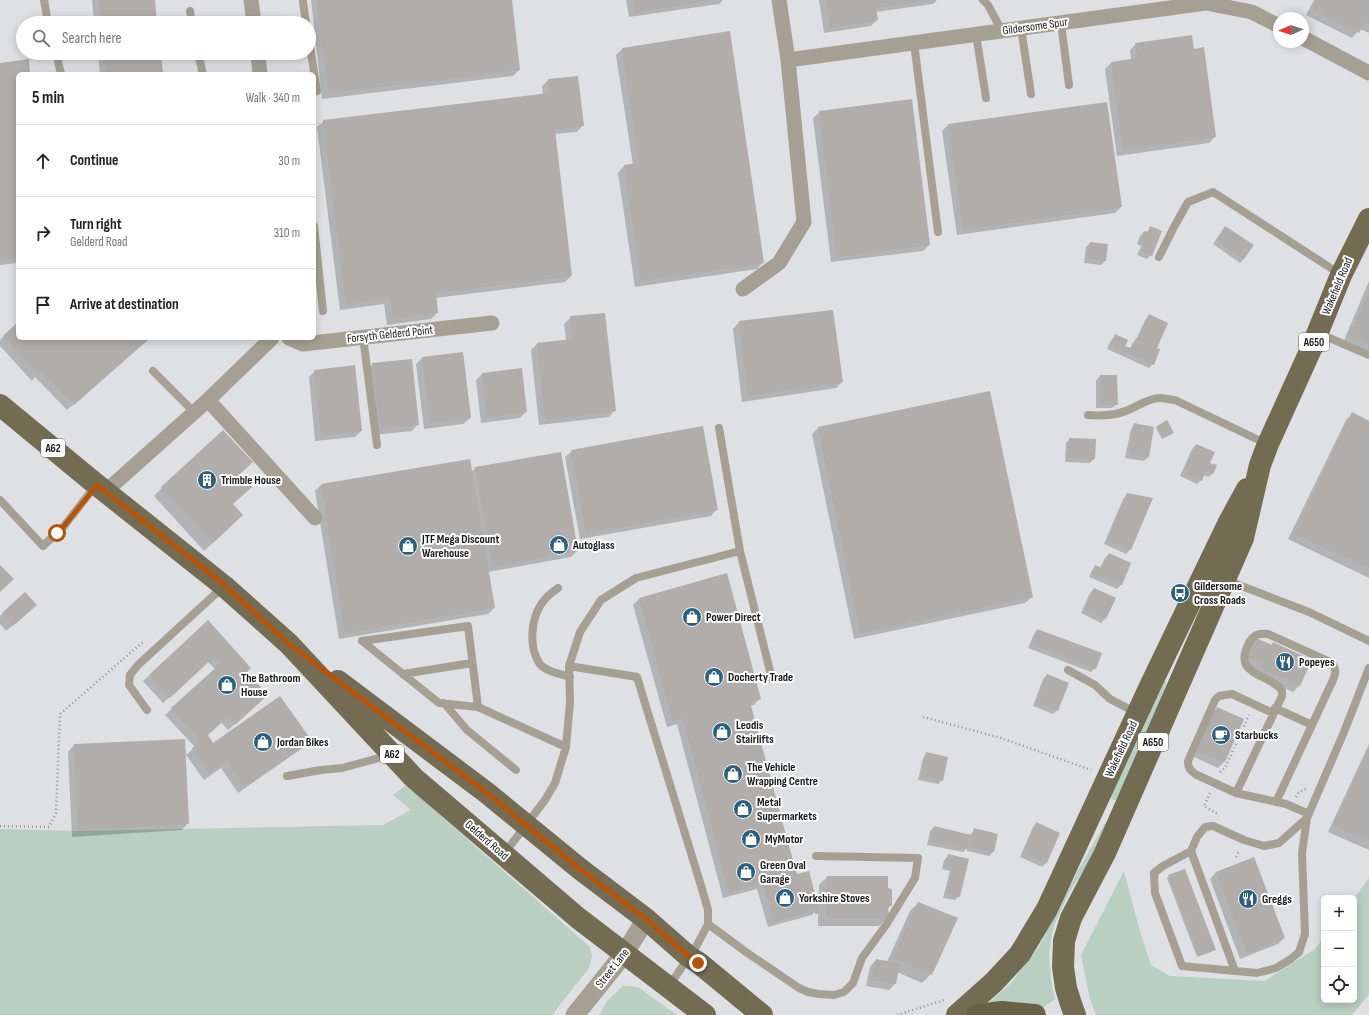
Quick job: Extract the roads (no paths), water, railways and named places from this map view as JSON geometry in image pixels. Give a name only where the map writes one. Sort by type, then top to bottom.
[{"type":"highway","points":[[977,1015],[1002,1012],[1035,1015]]},
{"type":"main road","name":"Wakefield Road","points":[[951,1007],[994,982],[1020,954],[1047,909],[1205,571],[1229,522],[1260,465],[1318,333],[1341,275],[1369,219]]},
{"type":"main road","name":"Gelderd Road","points":[[0,405],[224,586],[289,644],[487,793],[580,869],[646,919],[688,956],[762,1015]]},
{"type":"main road","name":"Wakefield Road","points":[[1075,1015],[1068,993],[1063,967],[1064,941],[1071,918],[1105,853],[1243,538],[1260,465]]},
{"type":"main road","points":[[1205,571],[1225,580]]},
{"type":"main road","name":"Gelderd Road","points":[[289,644],[414,778],[578,918],[705,1015]]},
{"type":"street","points":[[251,0],[253,16]]},
{"type":"street","points":[[743,289],[779,263],[804,222],[788,60],[779,0]]},
{"type":"street","name":"Gildersome Spur","points":[[788,60],[1206,3],[1254,6],[1273,21]]},
{"type":"street","points":[[1309,41],[1369,73]]},
{"type":"street","points":[[259,60],[260,72]]},
{"type":"street","name":"Forsyth Gelderd Point","points":[[294,340],[303,344],[492,323]]},
{"type":"street","points":[[101,488],[208,400],[270,340]]},
{"type":"street","points":[[208,400],[315,518]]},
{"type":"street","name":"Street Lane","points":[[575,1015],[624,954],[646,919]]},
{"type":"lane","points":[[44,0],[47,16]]},
{"type":"lane","points":[[983,0],[988,5],[1002,31]]},
{"type":"lane","points":[[303,2],[305,16]]},
{"type":"lane","points":[[190,12],[191,16]]},
{"type":"lane","points":[[1061,23],[1069,85]]},
{"type":"lane","points":[[1021,28],[1031,94]]},
{"type":"lane","points":[[976,34],[986,98]]},
{"type":"lane","points":[[914,42],[938,232]]},
{"type":"lane","points":[[58,60],[61,72]]},
{"type":"lane","points":[[200,60],[203,72]]},
{"type":"lane","points":[[312,60],[314,72]]},
{"type":"lane","points":[[1159,258],[1188,202],[1213,192],[1341,275]]},
{"type":"lane","points":[[316,245],[323,310]]},
{"type":"lane","points":[[1318,333],[1369,355]]},
{"type":"lane","points":[[363,337],[376,445]]},
{"type":"lane","points":[[153,371],[194,412]]},
{"type":"lane","points":[[1088,415],[1104,416],[1117,414],[1159,398],[1175,400],[1268,444]]},
{"type":"lane","points":[[719,428],[740,551],[772,679]]},
{"type":"lane","points":[[0,500],[43,546],[101,488]]},
{"type":"lane","points":[[504,855],[545,800],[555,783],[566,747],[570,702],[569,666],[580,632],[601,600],[636,578],[740,551]]},
{"type":"lane","points":[[1225,580],[1309,612],[1369,641]]},
{"type":"lane","points":[[147,710],[129,685],[130,674],[224,586]]},
{"type":"lane","points":[[558,588],[545,599],[537,612],[532,631],[533,645],[536,658],[542,667],[552,672],[570,677]]},
{"type":"lane","points":[[478,707],[468,626],[362,641],[439,703],[478,707],[566,747]]},
{"type":"lane","points":[[1236,793],[1282,696],[1280,687],[1250,672],[1245,665],[1244,657],[1252,637],[1260,633],[1268,634],[1330,662],[1335,667],[1336,673],[1276,802]]},
{"type":"lane","points":[[403,674],[472,663]]},
{"type":"lane","points":[[569,666],[637,677],[708,910],[708,924],[697,944],[668,987]]},
{"type":"lane","points":[[1308,816],[1279,843],[1264,846],[1244,840],[1213,826],[1205,827],[1197,837],[1191,851],[1163,866],[1154,873],[1155,892],[1182,966],[1257,973],[1276,968],[1299,952],[1305,934],[1302,853],[1308,816],[1344,732],[1369,668]]},
{"type":"lane","points":[[1068,670],[1095,685],[1110,698],[1138,714]]},
{"type":"lane","points":[[1308,816],[1286,804],[1236,793],[1194,774],[1188,766],[1188,761],[1215,700],[1219,696],[1232,694],[1312,725]]},
{"type":"lane","points":[[444,704],[467,730],[516,770]]},
{"type":"lane","points":[[287,776],[342,768],[392,754]]},
{"type":"lane","points":[[1191,851],[1235,971]]},
{"type":"lane","points":[[708,924],[799,988],[808,992],[819,994],[834,995],[844,992],[853,983],[862,958],[886,925],[915,878],[918,858],[816,856]]},
{"type":"place","name":"Trimble House","points":[[207,480]]},
{"type":"place","name":"Autoglass","points":[[559,545]]},
{"type":"place","name":"JTF Mega Discount Warehouse","points":[[408,546]]},
{"type":"place","name":"Gildersome Cross Roads","points":[[1180,593]]},
{"type":"place","name":"Power Direct","points":[[692,617]]},
{"type":"place","name":"Popeyes","points":[[1285,662]]},
{"type":"place","name":"Docherty Trade","points":[[714,677]]},
{"type":"place","name":"The Bathroom House","points":[[227,685]]},
{"type":"place","name":"Leodis Stairlifts","points":[[722,732]]},
{"type":"place","name":"Starbucks","points":[[1221,735]]},
{"type":"place","name":"Jordan Bikes","points":[[263,742]]},
{"type":"place","name":"The Vehicle Wrapping Centre","points":[[733,774]]},
{"type":"place","name":"Metal Supermarkets","points":[[743,809]]},
{"type":"place","name":"MyMotor","points":[[751,839]]},
{"type":"place","name":"Green Oval Garage","points":[[746,872]]},
{"type":"place","name":"Yorkshire Stoves","points":[[785,898]]},
{"type":"place","name":"Greggs","points":[[1248,899]]}]
